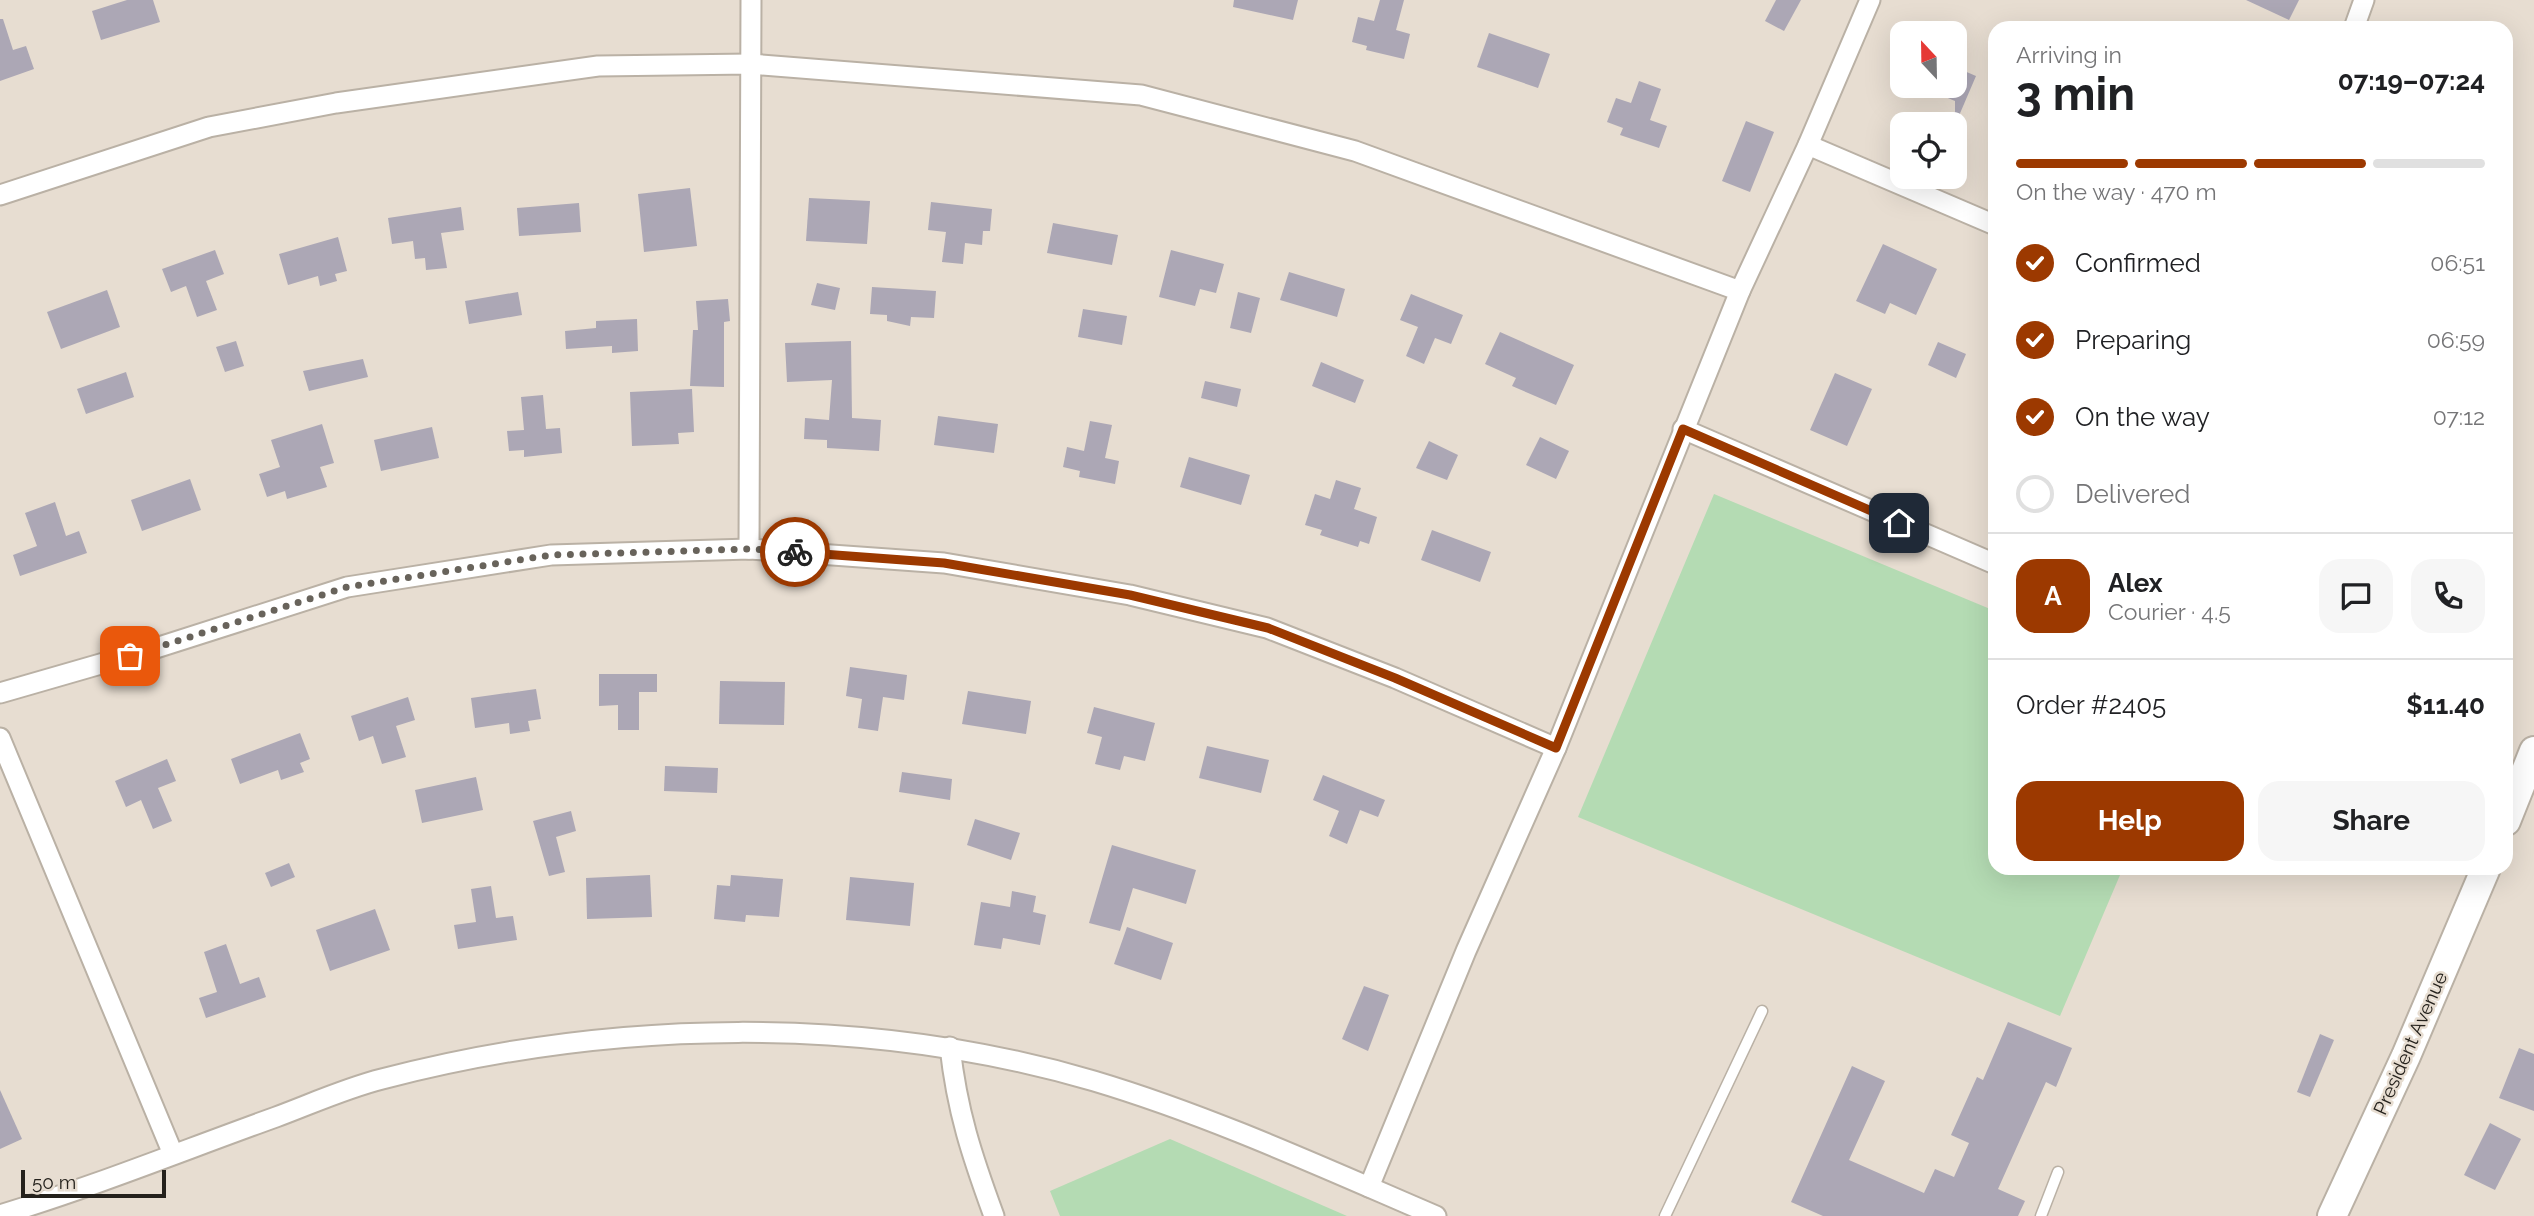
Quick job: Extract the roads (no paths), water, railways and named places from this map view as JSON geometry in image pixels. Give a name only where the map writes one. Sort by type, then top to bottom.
[{"type":"street","points":[[750,549],[751,0]]},
{"type":"street","points":[[1369,1188],[1466,951],[1556,748],[1740,290],[1808,145],[1870,0]]},
{"type":"street","points":[[2356,21],[2364,0]]},
{"type":"street","points":[[0,195],[209,127],[336,103],[598,66],[750,64],[1141,96],[1355,152],[1740,290]]},
{"type":"street","points":[[1808,145],[1988,222]]},
{"type":"street","points":[[1683,429],[1988,561]]},
{"type":"street","points":[[0,693],[156,648],[347,587],[551,555],[750,549],[944,563],[1130,595],[1268,628],[1395,678],[1556,748]]},
{"type":"street","points":[[0,738],[173,1154]]},
{"type":"street","points":[[2513,784],[2534,751]]},
{"type":"street","name":"President Avenue","points":[[2332,1216],[2406,1056],[2483,875]]},
{"type":"street","points":[[0,1215],[34,1211],[173,1154],[380,1080],[504,1054],[609,1038],[751,1033],[950,1047],[1094,1081],[1222,1126],[1436,1216]]},
{"type":"street","points":[[950,1047],[956,1096],[966,1141],[994,1216]]},
{"type":"lane","points":[[1665,1216],[1762,1011]]},
{"type":"lane","points":[[2041,1216],[2058,1172]]}]
